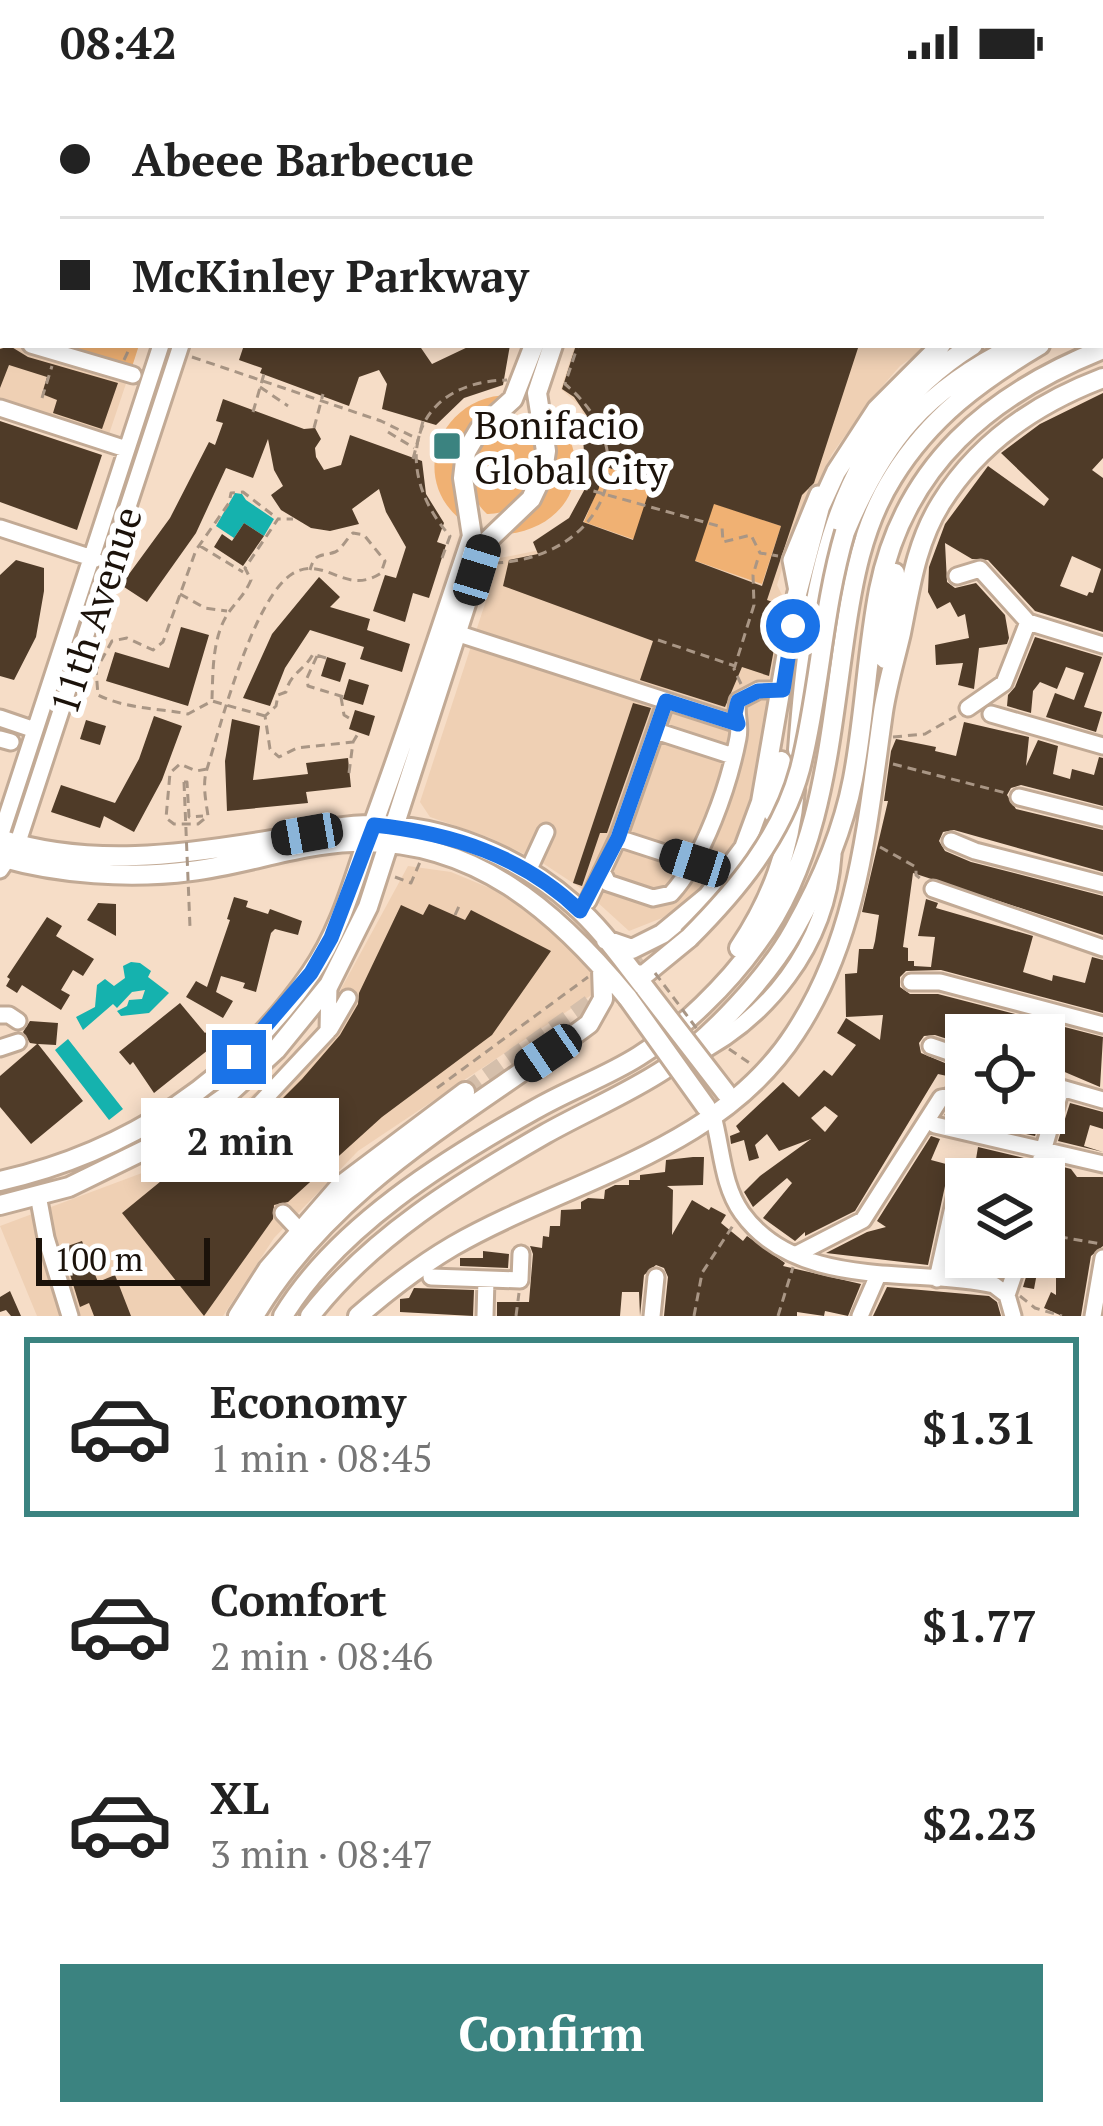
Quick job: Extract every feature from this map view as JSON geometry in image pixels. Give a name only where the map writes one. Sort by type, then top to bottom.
[{"type":"main road","points":[[449,631],[472,536],[463,478],[466,455],[478,430],[519,389],[534,348]]},
{"type":"main road","points":[[0,1181],[114,1143],[172,1111],[250,1046],[311,973],[381,835],[449,631],[486,542],[531,499],[542,476],[546,451],[537,393],[552,348]]},
{"type":"main road","points":[[606,940],[619,947],[643,945],[708,896],[728,874],[754,827],[783,690],[797,594],[820,507],[855,439],[933,348]]},
{"type":"main road","points":[[694,1010],[748,934],[780,872],[793,811],[822,567],[843,500],[892,417],[940,369],[969,348]]},
{"type":"main road","points":[[641,984],[645,974],[689,938],[759,860],[799,772],[844,532],[871,474],[908,420],[954,380],[1012,348]]},
{"type":"main road","points":[[283,1316],[347,1242],[390,1202],[535,1109],[638,1057],[694,1010],[757,944],[776,914],[807,840],[824,774],[858,564],[891,480],[934,423],[961,397],[1035,348]]},
{"type":"main road","points":[[310,1316],[403,1223],[546,1133],[668,1068],[759,980],[793,933],[833,849],[853,781],[888,552],[916,493],[952,444],[1004,398],[1103,349]]},
{"type":"main road","points":[[883,712],[921,543],[941,503],[994,440],[1027,414],[1103,378]]},
{"type":"main road","points":[[498,412],[517,411],[541,426]]},
{"type":"main road","points":[[358,1316],[402,1279],[455,1245],[571,1192],[710,1111],[772,1066],[797,1031],[837,949],[856,894],[881,738],[891,591],[916,493]]},
{"type":"main road","points":[[468,504],[493,520],[512,517]]},
{"type":"main road","points":[[773,813],[782,753],[783,690]]},
{"type":"main road","points":[[254,1316],[295,1257],[366,1185],[590,1024],[604,992],[595,970],[556,917],[510,886],[460,862],[381,835]]},
{"type":"main road","points":[[0,1205],[69,1186],[158,1144],[225,1097],[276,1050],[329,985],[368,907],[381,835]]},
{"type":"main road","points":[[5,852],[43,868],[190,872],[381,835],[452,838],[525,869],[584,906],[729,1098]]},
{"type":"main road","points":[[595,970],[641,984],[710,1111]]},
{"type":"main road","points":[[238,1316],[268,1269],[340,1186],[465,1092]]},
{"type":"street","name":"11th Avenue","points":[[5,852],[35,730],[160,348]]},
{"type":"street","points":[[57,349],[133,375]]},
{"type":"street","name":"11th Avenue","points":[[5,852],[110,564],[180,349]]},
{"type":"street","points":[[0,407],[126,449]]},
{"type":"street","points":[[797,594],[791,560],[801,528],[841,447],[855,439]]},
{"type":"street","points":[[0,528],[110,564]]},
{"type":"street","points":[[957,575],[980,569],[1028,622],[1103,645]]},
{"type":"street","points":[[968,708],[1004,683],[1028,622]]},
{"type":"street","points":[[449,631],[738,724]]},
{"type":"street","points":[[605,877],[663,897],[671,894],[695,863],[733,756],[747,696],[783,690]]},
{"type":"street","points":[[584,906],[605,877],[666,701]]},
{"type":"street","points":[[991,714],[1103,746]]},
{"type":"street","points":[[0,718],[35,730]]},
{"type":"street","points":[[656,731],[733,756]]},
{"type":"street","points":[[1019,797],[1103,818]]},
{"type":"street","points":[[525,869],[542,831]]},
{"type":"street","points":[[618,838],[695,863]]},
{"type":"street","points":[[951,841],[1103,884]]},
{"type":"street","points":[[933,889],[1103,948]]},
{"type":"street","points":[[911,982],[940,982],[1103,1025]]},
{"type":"street","points":[[328,1031],[329,985]]},
{"type":"street","points":[[158,1144],[194,1147],[254,1110],[328,1031],[348,998]]},
{"type":"street","points":[[0,1015],[18,1021]]},
{"type":"street","points":[[0,1048],[18,1042]]},
{"type":"street","points":[[931,1046],[945,1052]]},
{"type":"street","points":[[1065,1090],[1103,1100]]},
{"type":"street","points":[[797,1254],[863,1220],[945,1097]]},
{"type":"street","points":[[710,1111],[725,1174],[742,1212],[773,1242],[797,1254],[878,1275],[981,1282],[1002,1288],[1013,1316]]},
{"type":"street","points":[[935,1125],[1103,1164]]},
{"type":"street","points":[[1042,1158],[1049,1134]]},
{"type":"street","points":[[38,1196],[70,1316]]},
{"type":"street","points":[[284,1214],[299,1230]]},
{"type":"street","points":[[937,1280],[945,1242]]},
{"type":"street","points":[[431,1277],[520,1280],[520,1254]]},
{"type":"street","points":[[1093,1316],[1103,1258]]},
{"type":"street","points":[[860,1316],[878,1275]]},
{"type":"street","points":[[652,1316],[656,1277]]},
{"type":"street","points":[[1007,1294],[1013,1278]]},
{"type":"street","points":[[485,1316],[486,1279]]},
{"type":"path","points":[[494,563],[533,559],[556,550],[582,532],[604,494],[606,459],[598,424],[582,398],[566,384],[577,348]]},
{"type":"path","points":[[42,398],[57,349]]},
{"type":"path","points":[[180,349],[381,421],[418,439]]},
{"type":"path","points":[[253,412],[264,374]]},
{"type":"path","points":[[442,558],[450,536],[422,497],[415,474],[418,439],[446,398],[497,380]]},
{"type":"path","points":[[260,386],[288,406]]},
{"type":"path","points":[[314,428],[323,394]]},
{"type":"path","points":[[413,459],[423,421]]},
{"type":"path","points":[[388,432],[413,448]]},
{"type":"path","points":[[579,487],[722,527],[724,542],[751,535],[760,553],[753,575],[754,605],[735,666],[747,696]]},
{"type":"path","points":[[265,716],[212,701],[184,714],[127,706],[98,695],[94,676],[112,640],[127,638],[153,650],[159,646],[199,545],[235,491],[283,522],[293,519]]},
{"type":"path","points":[[247,575],[245,568],[278,518]]},
{"type":"path","points":[[208,816],[207,769],[242,652],[260,616],[292,574],[310,569],[365,581],[381,573],[385,561],[364,535],[353,533],[336,551],[313,558],[310,569]]},
{"type":"path","points":[[199,545],[251,580],[229,612],[212,662],[212,701]]},
{"type":"path","points":[[760,553],[791,560]]},
{"type":"path","points":[[179,594],[205,608],[229,612]]},
{"type":"path","points":[[658,640],[735,666]]},
{"type":"path","points":[[265,716],[278,695],[286,692],[291,676],[313,654],[326,658]]},
{"type":"path","points":[[317,654],[308,686],[342,696],[344,715],[352,720]]},
{"type":"path","points":[[881,738],[926,734],[968,708]]},
{"type":"path","points":[[265,716],[275,756],[297,748],[353,742]]},
{"type":"path","points":[[349,773],[359,732]]},
{"type":"path","points":[[878,760],[1019,797]]},
{"type":"path","points":[[207,769],[196,771],[180,764],[170,773],[166,818],[189,825],[208,816]]},
{"type":"path","points":[[190,927],[184,782],[189,817],[208,816]]},
{"type":"path","points":[[866,839],[916,868],[916,875],[933,889]]},
{"type":"path","points":[[395,877],[411,883],[421,861]]},
{"type":"path","points":[[455,915],[460,904]]},
{"type":"path","points":[[437,1088],[595,970]]},
{"type":"path","points":[[641,984],[705,1040]]},
{"type":"path","points":[[727,1047],[752,1064]]},
{"type":"path","points":[[694,1316],[702,1273],[742,1212]]},
{"type":"path","points":[[1065,1238],[1103,1244]]},
{"type":"path","points":[[778,1316],[797,1254]]},
{"type":"path","points":[[516,1316],[520,1280]]},
{"type":"path","points":[[1007,1294],[1062,1316]]},
{"type":"shaded area","points":[[0,348],[138,348],[107,440],[0,405]]},
{"type":"shaded area","points":[[57,348],[138,348],[131,370]]},
{"type":"shaded area","points":[[574,348],[925,348],[900,366],[872,398],[832,454],[798,516],[777,585],[787,605],[758,775],[751,804],[728,854],[692,897],[662,918],[629,931],[585,891],[541,862],[430,817],[420,802],[500,558],[550,548],[583,522],[593,506],[599,487],[598,449],[580,406],[561,389]]},
{"type":"shaded area","points":[[512,395],[477,417],[459,447],[457,483],[465,523],[447,505],[437,485],[439,442],[466,408],[487,398]]},
{"type":"shaded area","points":[[542,403],[572,445],[576,467],[572,488],[546,521],[524,531],[496,535],[532,512],[551,481],[554,444]]},
{"type":"shaded area","points":[[518,415],[527,419],[532,433],[531,480],[516,504],[487,514],[472,487],[474,456],[490,428]]},
{"type":"shaded area","points":[[600,465],[781,526],[762,584],[584,522],[598,488]]},
{"type":"shaded area","points":[[408,866],[451,872],[492,889],[542,920],[589,968],[597,982],[593,994],[358,1151],[274,1238],[223,1316],[37,1316],[0,1226],[142,1173],[205,1134],[263,1086],[328,1013]]},
{"type":"water","points":[[235,493],[274,519],[264,536],[244,523],[234,538],[216,526]]},
{"type":"water","points":[[131,962],[151,971],[148,977],[169,993],[149,1013],[121,1016],[117,1011],[129,1000],[142,999],[145,990],[132,992],[83,1030],[76,1017],[95,1007],[97,985],[105,979],[114,986],[125,978],[123,966]]},
{"type":"water","points":[[68,1039],[123,1109],[109,1120],[55,1050]]},
{"type":"building","points":[[13,348],[28,357],[118,383],[102,429],[53,413],[57,400],[42,394],[47,377],[9,365],[0,388],[0,349]]},
{"type":"building","points":[[243,348],[421,348],[432,364],[466,348],[509,348],[503,385],[464,398],[436,425],[382,409],[387,384],[379,370],[359,377],[349,406],[260,373],[262,368],[239,360]]},
{"type":"building","points":[[575,348],[858,348],[814,483],[802,495],[767,600],[781,605],[769,676],[742,667],[725,707],[640,680],[653,641],[503,586],[509,560],[538,554],[533,542],[569,518],[587,485],[583,440],[575,422],[587,416],[562,389]],"holes":[[[600,465],[652,482],[633,540],[583,522],[599,488]],[[714,504],[781,526],[762,586],[695,561]]]},
{"type":"building","points":[[1103,393],[1103,458],[1092,470],[1103,478],[1103,632],[1035,611],[988,560],[972,559],[945,543],[947,582],[955,588],[976,583],[1005,615],[1009,638],[1007,644],[979,648],[974,689],[958,685],[963,663],[936,665],[935,645],[969,638],[965,614],[958,617],[950,602],[937,609],[928,592],[929,567],[945,524],[988,466],[1044,506],[1049,499],[1001,453],[1040,424]],"holes":[[[1072,556],[1101,569],[1093,593],[1087,596],[1060,586]]]},
{"type":"building","points":[[223,399],[304,429],[315,428],[321,439],[316,457],[324,470],[341,465],[350,435],[422,461],[426,494],[444,523],[437,542],[446,545],[429,598],[413,593],[405,622],[373,611],[385,575],[396,578],[406,547],[379,489],[352,509],[359,524],[330,531],[311,528],[281,510],[271,495],[283,486],[274,470],[268,439],[253,478],[226,468],[196,533],[147,602],[121,585],[170,518],[209,442],[215,445],[223,423],[216,421]]},
{"type":"building","points":[[0,421],[102,455],[77,530],[0,502]]},
{"type":"building","points":[[244,523],[264,536],[243,566],[214,547],[222,534],[232,541]]},
{"type":"building","points":[[16,560],[44,568],[44,591],[36,637],[14,680],[0,676],[0,575]]},
{"type":"building","points":[[319,577],[340,597],[330,607],[370,619],[367,630],[410,644],[402,672],[360,659],[364,647],[310,630],[285,668],[270,706],[243,698],[272,634]]},
{"type":"building","points":[[181,627],[209,635],[188,706],[106,681],[115,652],[169,668]]},
{"type":"building","points":[[1035,637],[1102,657],[1084,707],[1102,712],[1096,732],[1046,717],[1055,693],[1074,700],[1084,673],[1066,667],[1057,689],[1040,682],[1033,691],[1031,713],[1007,706]]},
{"type":"building","points":[[327,657],[346,663],[340,682],[321,676]]},
{"type":"building","points":[[349,679],[369,685],[363,705],[343,699]]},
{"type":"building","points":[[633,703],[651,708],[607,833],[600,833],[582,886],[573,883]]},
{"type":"building","points":[[355,710],[375,716],[369,736],[349,729]]},
{"type":"building","points":[[154,716],[182,726],[162,780],[134,832],[104,816],[100,828],[51,812],[61,785],[115,803],[139,759]]},
{"type":"building","points":[[232,719],[260,726],[253,780],[308,774],[306,763],[348,758],[351,787],[306,792],[308,803],[227,811],[225,761]]},
{"type":"building","points":[[86,720],[106,726],[100,745],[80,739]]},
{"type":"building","points":[[964,722],[1029,737],[1026,766],[1038,740],[1058,746],[1053,774],[1070,779],[1072,769],[1094,775],[1099,757],[1103,758],[1103,806],[1021,785],[1007,795],[1016,809],[1103,830],[1103,872],[954,830],[943,832],[939,841],[945,851],[971,862],[1103,896],[1103,935],[913,873],[903,947],[908,948],[908,961],[914,961],[914,966],[931,967],[935,937],[918,936],[926,899],[938,903],[936,908],[1033,936],[1023,972],[1052,981],[1053,975],[1085,983],[1092,957],[1103,960],[1103,1013],[941,970],[906,971],[900,987],[910,994],[938,994],[1015,1014],[945,1014],[945,1038],[924,1036],[919,1043],[921,1053],[945,1063],[945,1076],[938,1074],[855,1211],[795,1241],[763,1218],[792,1183],[787,1178],[753,1207],[744,1192],[811,1139],[779,1151],[767,1134],[755,1145],[759,1158],[749,1161],[744,1140],[731,1144],[730,1136],[740,1132],[736,1126],[783,1082],[799,1097],[824,1070],[832,1076],[856,1045],[837,1033],[846,1018],[880,1040],[883,1015],[846,1017],[845,974],[857,973],[859,949],[873,949],[875,941],[879,915],[862,912],[888,801],[884,801],[891,751],[896,739],[936,747],[935,751],[956,756]],"holes":[[[825,1106],[838,1116],[825,1132],[811,1118]]]},
{"type":"building","points":[[234,897],[248,901],[246,907],[268,914],[270,909],[302,921],[298,935],[275,929],[271,933],[256,992],[243,988],[245,983],[221,976],[216,992],[233,1001],[223,1018],[186,997],[196,981],[207,987]]},
{"type":"building","points":[[98,903],[116,904],[116,936],[87,920]]},
{"type":"building","points":[[429,904],[465,920],[471,910],[551,951],[492,1035],[382,1117],[288,1202],[274,1205],[273,1219],[204,1316],[122,1213],[188,1159],[261,1120],[302,1079],[340,1035],[358,1004],[401,905],[423,915]]},
{"type":"building","points":[[47,917],[62,926],[56,936],[94,959],[83,976],[73,970],[61,990],[70,995],[61,1010],[22,985],[17,993],[6,986],[7,977]]},
{"type":"building","points":[[180,1003],[218,1042],[154,1093],[133,1062],[130,1065],[119,1052]]},
{"type":"building","points":[[30,1021],[58,1023],[56,1045],[38,1044],[83,1101],[31,1144],[0,1107],[0,1076],[37,1044],[30,1043],[23,1032]]},
{"type":"building","points":[[1065,1027],[1103,1037],[1100,1087],[1065,1072]]},
{"type":"building","points":[[1070,1103],[1103,1112],[1103,1129],[1090,1125],[1084,1146],[1103,1152],[1058,1141],[1065,1134]]},
{"type":"building","points":[[931,1136],[940,1139],[931,1160],[945,1164],[945,1186],[928,1265],[826,1253],[886,1227],[877,1221]]},
{"type":"building","points":[[978,1147],[1024,1158],[976,1158]]},
{"type":"building","points":[[704,1157],[703,1185],[667,1186],[673,1190],[672,1235],[692,1200],[711,1207],[726,1215],[721,1223],[743,1241],[747,1236],[783,1266],[861,1284],[848,1316],[825,1311],[824,1316],[797,1312],[797,1316],[664,1316],[668,1277],[656,1265],[644,1275],[640,1316],[639,1292],[622,1292],[620,1316],[497,1316],[497,1302],[529,1302],[530,1246],[542,1248],[550,1226],[560,1226],[561,1210],[581,1209],[581,1202],[604,1199],[605,1190],[615,1185],[665,1172],[666,1160]]},
{"type":"building","points":[[1065,1167],[1077,1177],[1103,1177],[1103,1246],[1091,1256],[1081,1316],[1062,1316],[1044,1308],[1051,1292],[1056,1295],[1056,1278],[1065,1278]]},
{"type":"building","points":[[82,1241],[98,1282],[115,1275],[131,1316],[94,1316],[89,1303],[80,1307],[62,1248]]},
{"type":"building","points":[[483,1251],[509,1254],[508,1268],[460,1266],[460,1258],[483,1258]]},
{"type":"building","points":[[1026,1278],[1036,1278],[1034,1289],[1023,1287]]},
{"type":"building","points":[[887,1287],[989,1296],[997,1302],[1001,1316],[873,1316]]},
{"type":"building","points":[[414,1288],[474,1290],[473,1316],[400,1312],[400,1299],[409,1298]]},
{"type":"building","points":[[10,1291],[21,1316],[0,1312],[0,1297]]},
{"type":"tunnel","points":[[465,1092],[646,964]]},
{"type":"place","name":"Bonifacio Global City","points":[[447,446]]},
{"type":"route","points":[[239,1057],[311,973],[346,903],[374,825],[452,838],[491,852],[544,881],[580,911],[618,838],[666,701],[738,724],[738,701],[749,693],[783,690],[793,626]]}]
